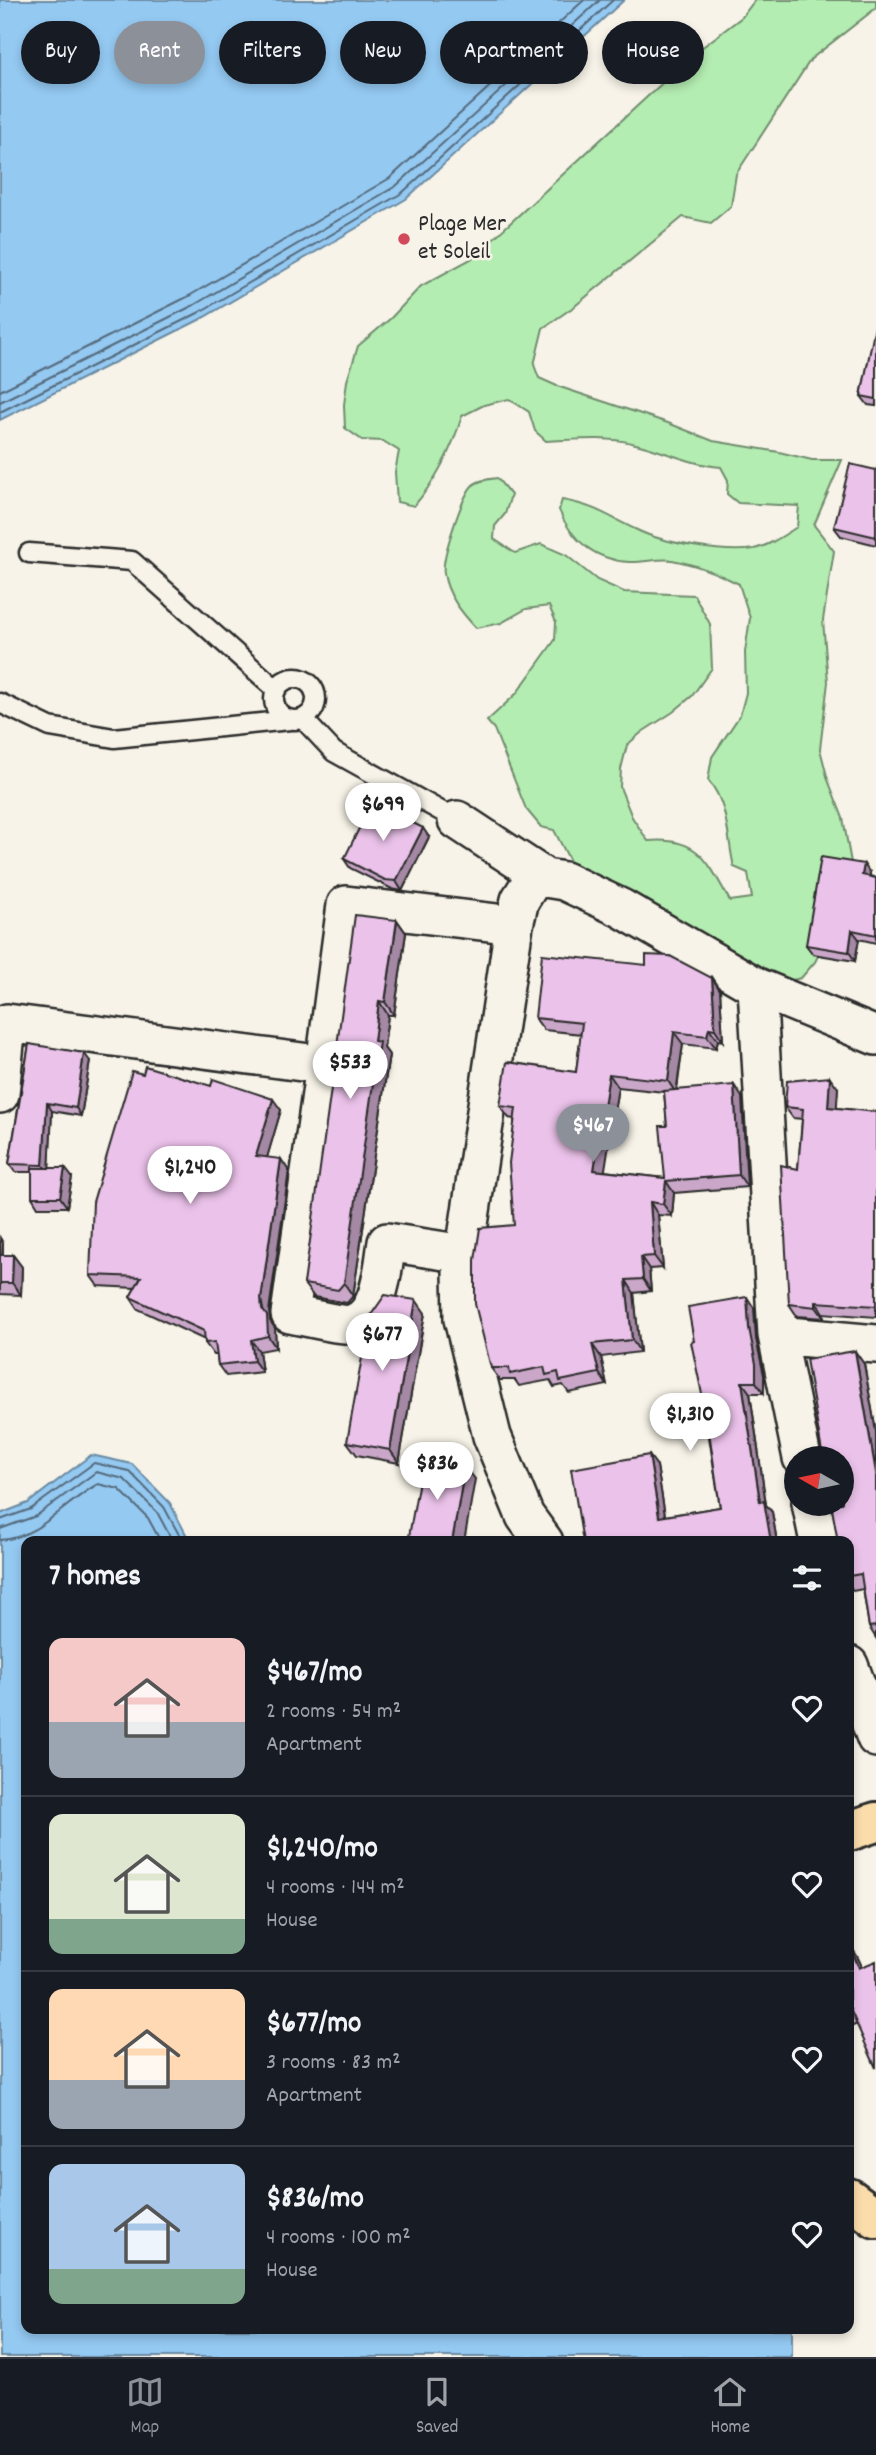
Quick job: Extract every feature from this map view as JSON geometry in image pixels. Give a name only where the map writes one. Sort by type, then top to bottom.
[{"type":"main road","points":[[854,1829],[876,1822]]},
{"type":"main road","points":[[854,2202],[876,2218]]},
{"type":"street","points":[[457,820],[545,878]]},
{"type":"street","points":[[540,1536],[525,1516],[492,1436],[463,1319],[464,1254],[514,925],[520,900],[532,881],[545,878],[564,881],[621,908],[757,987],[876,1036]]},
{"type":"street","points":[[464,1254],[387,1242],[379,1292],[366,1315],[350,1324],[290,1314],[346,905],[514,925]]},
{"type":"street","points":[[757,987],[777,1335],[800,1446]]},
{"type":"street","points":[[0,1094],[7,1023],[325,1066]]},
{"type":"street","points":[[777,1335],[876,1344]]},
{"type":"street","points":[[814,1516],[818,1536]]},
{"type":"street","points":[[854,1679],[876,1738]]},
{"type":"lane","points":[[29,552],[132,561],[276,689]]},
{"type":"lane","points":[[0,703],[50,727],[114,738],[297,720],[313,710],[315,695],[308,683],[294,678],[276,689],[273,702],[284,718],[297,720],[334,752],[457,820]]},
{"type":"green space","points":[[755,0],[876,0],[876,8],[811,59],[736,174],[731,206],[711,223],[683,217],[575,306],[543,328],[534,365],[539,378],[557,386],[713,441],[812,460],[842,460],[814,525],[834,551],[823,620],[828,682],[820,749],[828,780],[843,818],[853,874],[841,909],[815,962],[801,978],[784,982],[632,901],[571,863],[554,830],[541,827],[526,809],[494,729],[487,721],[516,694],[555,640],[556,622],[549,606],[526,609],[501,623],[476,628],[452,596],[444,566],[453,528],[468,492],[477,482],[497,478],[511,495],[505,514],[495,526],[494,539],[515,553],[541,544],[566,555],[597,580],[624,592],[694,595],[710,624],[712,668],[692,696],[627,745],[620,787],[632,817],[648,841],[679,843],[691,848],[708,864],[730,901],[752,898],[748,873],[734,867],[724,810],[708,780],[712,757],[740,715],[746,693],[745,652],[750,618],[739,584],[707,570],[672,560],[629,562],[595,553],[577,539],[559,510],[562,500],[574,502],[662,539],[711,549],[742,550],[765,545],[797,527],[799,506],[738,503],[727,494],[728,480],[721,467],[698,463],[632,443],[600,439],[546,441],[535,431],[529,412],[509,399],[484,405],[462,416],[443,463],[414,506],[397,502],[395,472],[399,451],[383,441],[362,440],[345,428],[347,381],[358,346],[391,318],[421,286],[471,259],[662,84],[704,84],[704,46],[742,17]]},
{"type":"water","points":[[0,0],[624,0],[588,33],[588,21],[440,21],[440,84],[532,84],[406,199],[201,319],[0,420]]},
{"type":"water","points":[[91,1455],[132,1464],[170,1503],[187,1536],[21,1536],[21,2334],[792,2334],[792,2357],[0,2357],[0,1514],[28,1503]]},
{"type":"building","points":[[876,328],[876,399],[861,396]]},
{"type":"building","points":[[850,464],[876,470],[876,537],[834,527]]},
{"type":"building","points":[[372,802],[423,828],[396,881],[385,880],[344,859]]},
{"type":"building","points":[[821,857],[864,864],[862,875],[876,878],[876,935],[852,930],[849,952],[806,945]]},
{"type":"building","points":[[355,915],[397,920],[385,1002],[379,1001],[374,1041],[379,1042],[344,1283],[338,1290],[304,1284]]},
{"type":"building","points":[[542,954],[646,965],[646,955],[670,956],[712,978],[715,1029],[709,1028],[707,1036],[674,1032],[668,1081],[609,1074],[594,1170],[665,1178],[660,1126],[667,1126],[664,1091],[734,1085],[739,1175],[666,1181],[663,1204],[650,1202],[654,1256],[641,1257],[643,1279],[626,1280],[632,1340],[592,1344],[599,1373],[560,1381],[558,1372],[546,1375],[544,1367],[510,1374],[509,1368],[491,1368],[475,1304],[475,1260],[480,1228],[514,1225],[509,1163],[516,1108],[500,1106],[507,1062],[576,1072],[582,1023],[535,1018]]},
{"type":"building","points":[[29,1044],[84,1053],[76,1108],[47,1103],[43,1165],[9,1164]]},
{"type":"building","points":[[145,1066],[211,1086],[213,1079],[273,1099],[256,1156],[281,1159],[261,1299],[262,1309],[267,1316],[268,1336],[251,1340],[254,1361],[218,1365],[215,1342],[205,1343],[204,1331],[130,1297],[141,1277],[90,1275],[93,1202],[132,1071],[143,1074]]},
{"type":"building","points":[[830,1077],[828,1107],[876,1112],[876,1306],[816,1302],[816,1307],[789,1304],[781,1165],[798,1169],[803,1109],[785,1107],[787,1081]]},
{"type":"building","points":[[32,1168],[65,1168],[60,1197],[32,1197]]},
{"type":"building","points":[[0,1255],[13,1255],[12,1283],[0,1283]]},
{"type":"building","points":[[385,1295],[416,1300],[390,1450],[347,1442],[369,1318]]},
{"type":"building","points":[[747,1297],[756,1382],[742,1382],[760,1502],[764,1501],[770,1536],[582,1536],[571,1469],[649,1455],[659,1517],[720,1507],[707,1418],[691,1342],[694,1341],[688,1307]]},
{"type":"building","points":[[855,1351],[876,1473],[876,1626],[869,1627],[861,1574],[854,1575],[854,1536],[837,1536],[833,1516],[854,1516],[854,1446],[821,1446],[806,1359]]},
{"type":"building","points":[[423,1458],[465,1466],[453,1536],[409,1536]]},
{"type":"building","points":[[854,1956],[859,1968],[876,1961],[876,2068],[854,2018]]},
{"type":"place","name":"Plage Mer et Soleil","points":[[404,239]]}]
